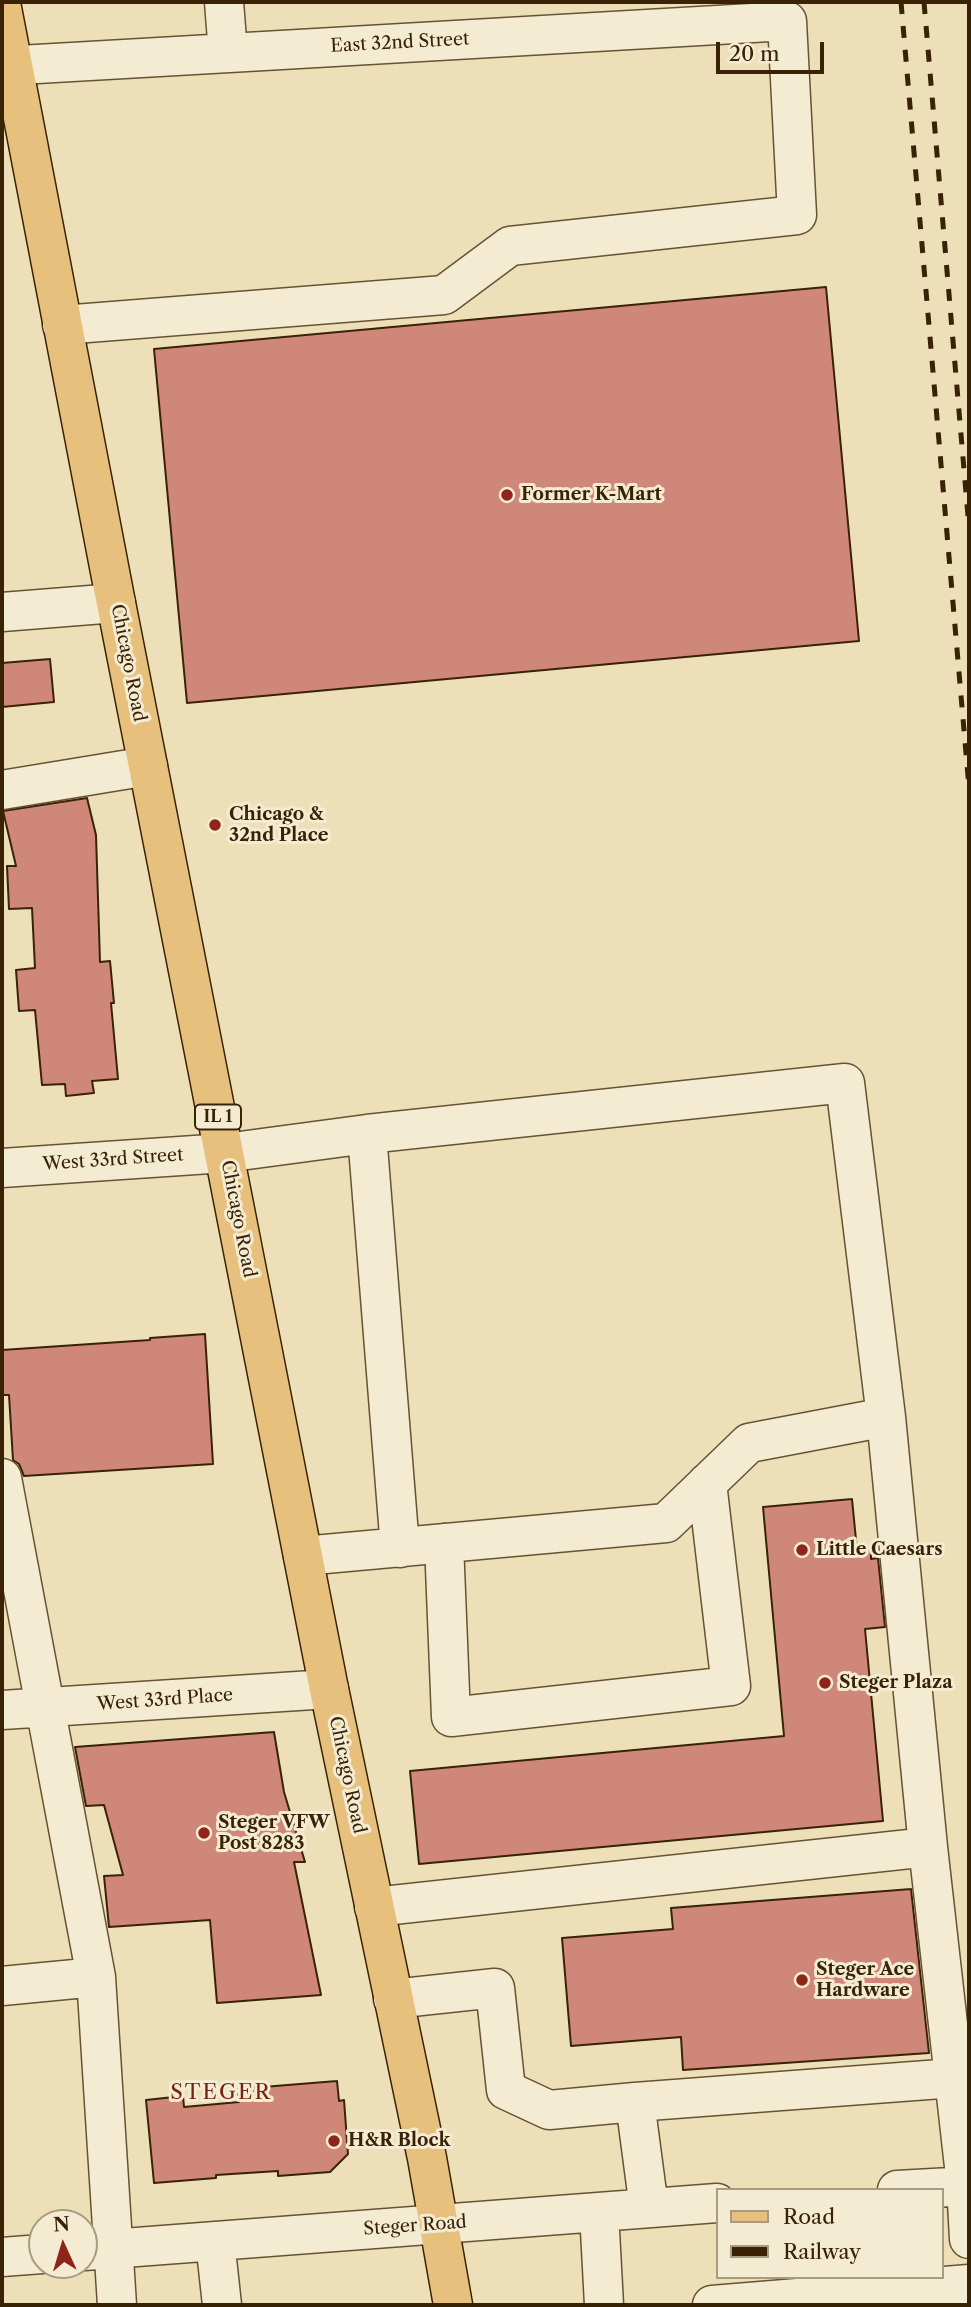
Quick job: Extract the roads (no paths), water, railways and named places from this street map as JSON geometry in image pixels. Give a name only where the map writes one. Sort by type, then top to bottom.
[{"type":"main road","name":"Chicago Road","points":[[2,8],[7,66],[62,325],[329,1689],[439,2224],[453,2305]]},
{"type":"street","points":[[223,2],[228,53]]},
{"type":"street","name":"East 32nd Street","points":[[7,66],[788,21],[797,215],[510,246],[444,295],[62,325]]},
{"type":"street","points":[[2,612],[116,603]]},
{"type":"street","points":[[2,790],[148,766]]},
{"type":"street","name":"West 33rd Street","points":[[2,1168],[225,1153],[367,1133],[845,1083],[886,1416]]},
{"type":"street","points":[[367,1133],[400,1548]]},
{"type":"street","points":[[303,1556],[666,1523],[749,1443],[886,1416],[928,1847],[968,2184],[969,2239]]},
{"type":"street","points":[[2,1478],[96,1977],[98,2209]]},
{"type":"street","points":[[444,1543],[451,1717],[731,1686],[707,1483]]},
{"type":"street","name":"West 33rd Place","points":[[2,1710],[329,1689]]},
{"type":"street","points":[[374,1907],[928,1847]]},
{"type":"street","points":[[2,1986],[96,1977]]},
{"type":"street","points":[[393,1999],[495,1988],[506,2090],[549,2110],[954,2078]]},
{"type":"street","points":[[635,2102],[649,2208]]},
{"type":"street","points":[[921,2188],[968,2184]]},
{"type":"street","name":"Steger Road","points":[[98,2249],[716,2203]]},
{"type":"street","points":[[599,2212],[604,2305]]},
{"type":"street","points":[[215,2241],[222,2305]]},
{"type":"street","points":[[98,2249],[117,2305]]},
{"type":"street","points":[[2,2257],[28,2255]]},
{"type":"street","points":[[712,2305],[969,2284]]},
{"type":"railway","points":[[901,2],[969,788]]},
{"type":"railway","points":[[924,2],[969,528]]},
{"type":"place","name":"Former K-Mart","points":[[507,495]]},
{"type":"place","name":"Chicago & 32nd Place","points":[[215,825]]},
{"type":"place","name":"Little Caesars","points":[[802,1550]]},
{"type":"place","name":"Steger Plaza","points":[[825,1683]]},
{"type":"place","name":"Steger VFW Post 8283","points":[[204,1833]]},
{"type":"place","name":"Steger Ace Hardware","points":[[802,1980]]},
{"type":"place","name":"H&R Block","points":[[334,2141]]},
{"type":"district","name":"STEGER","points":[[221,2093]]}]
